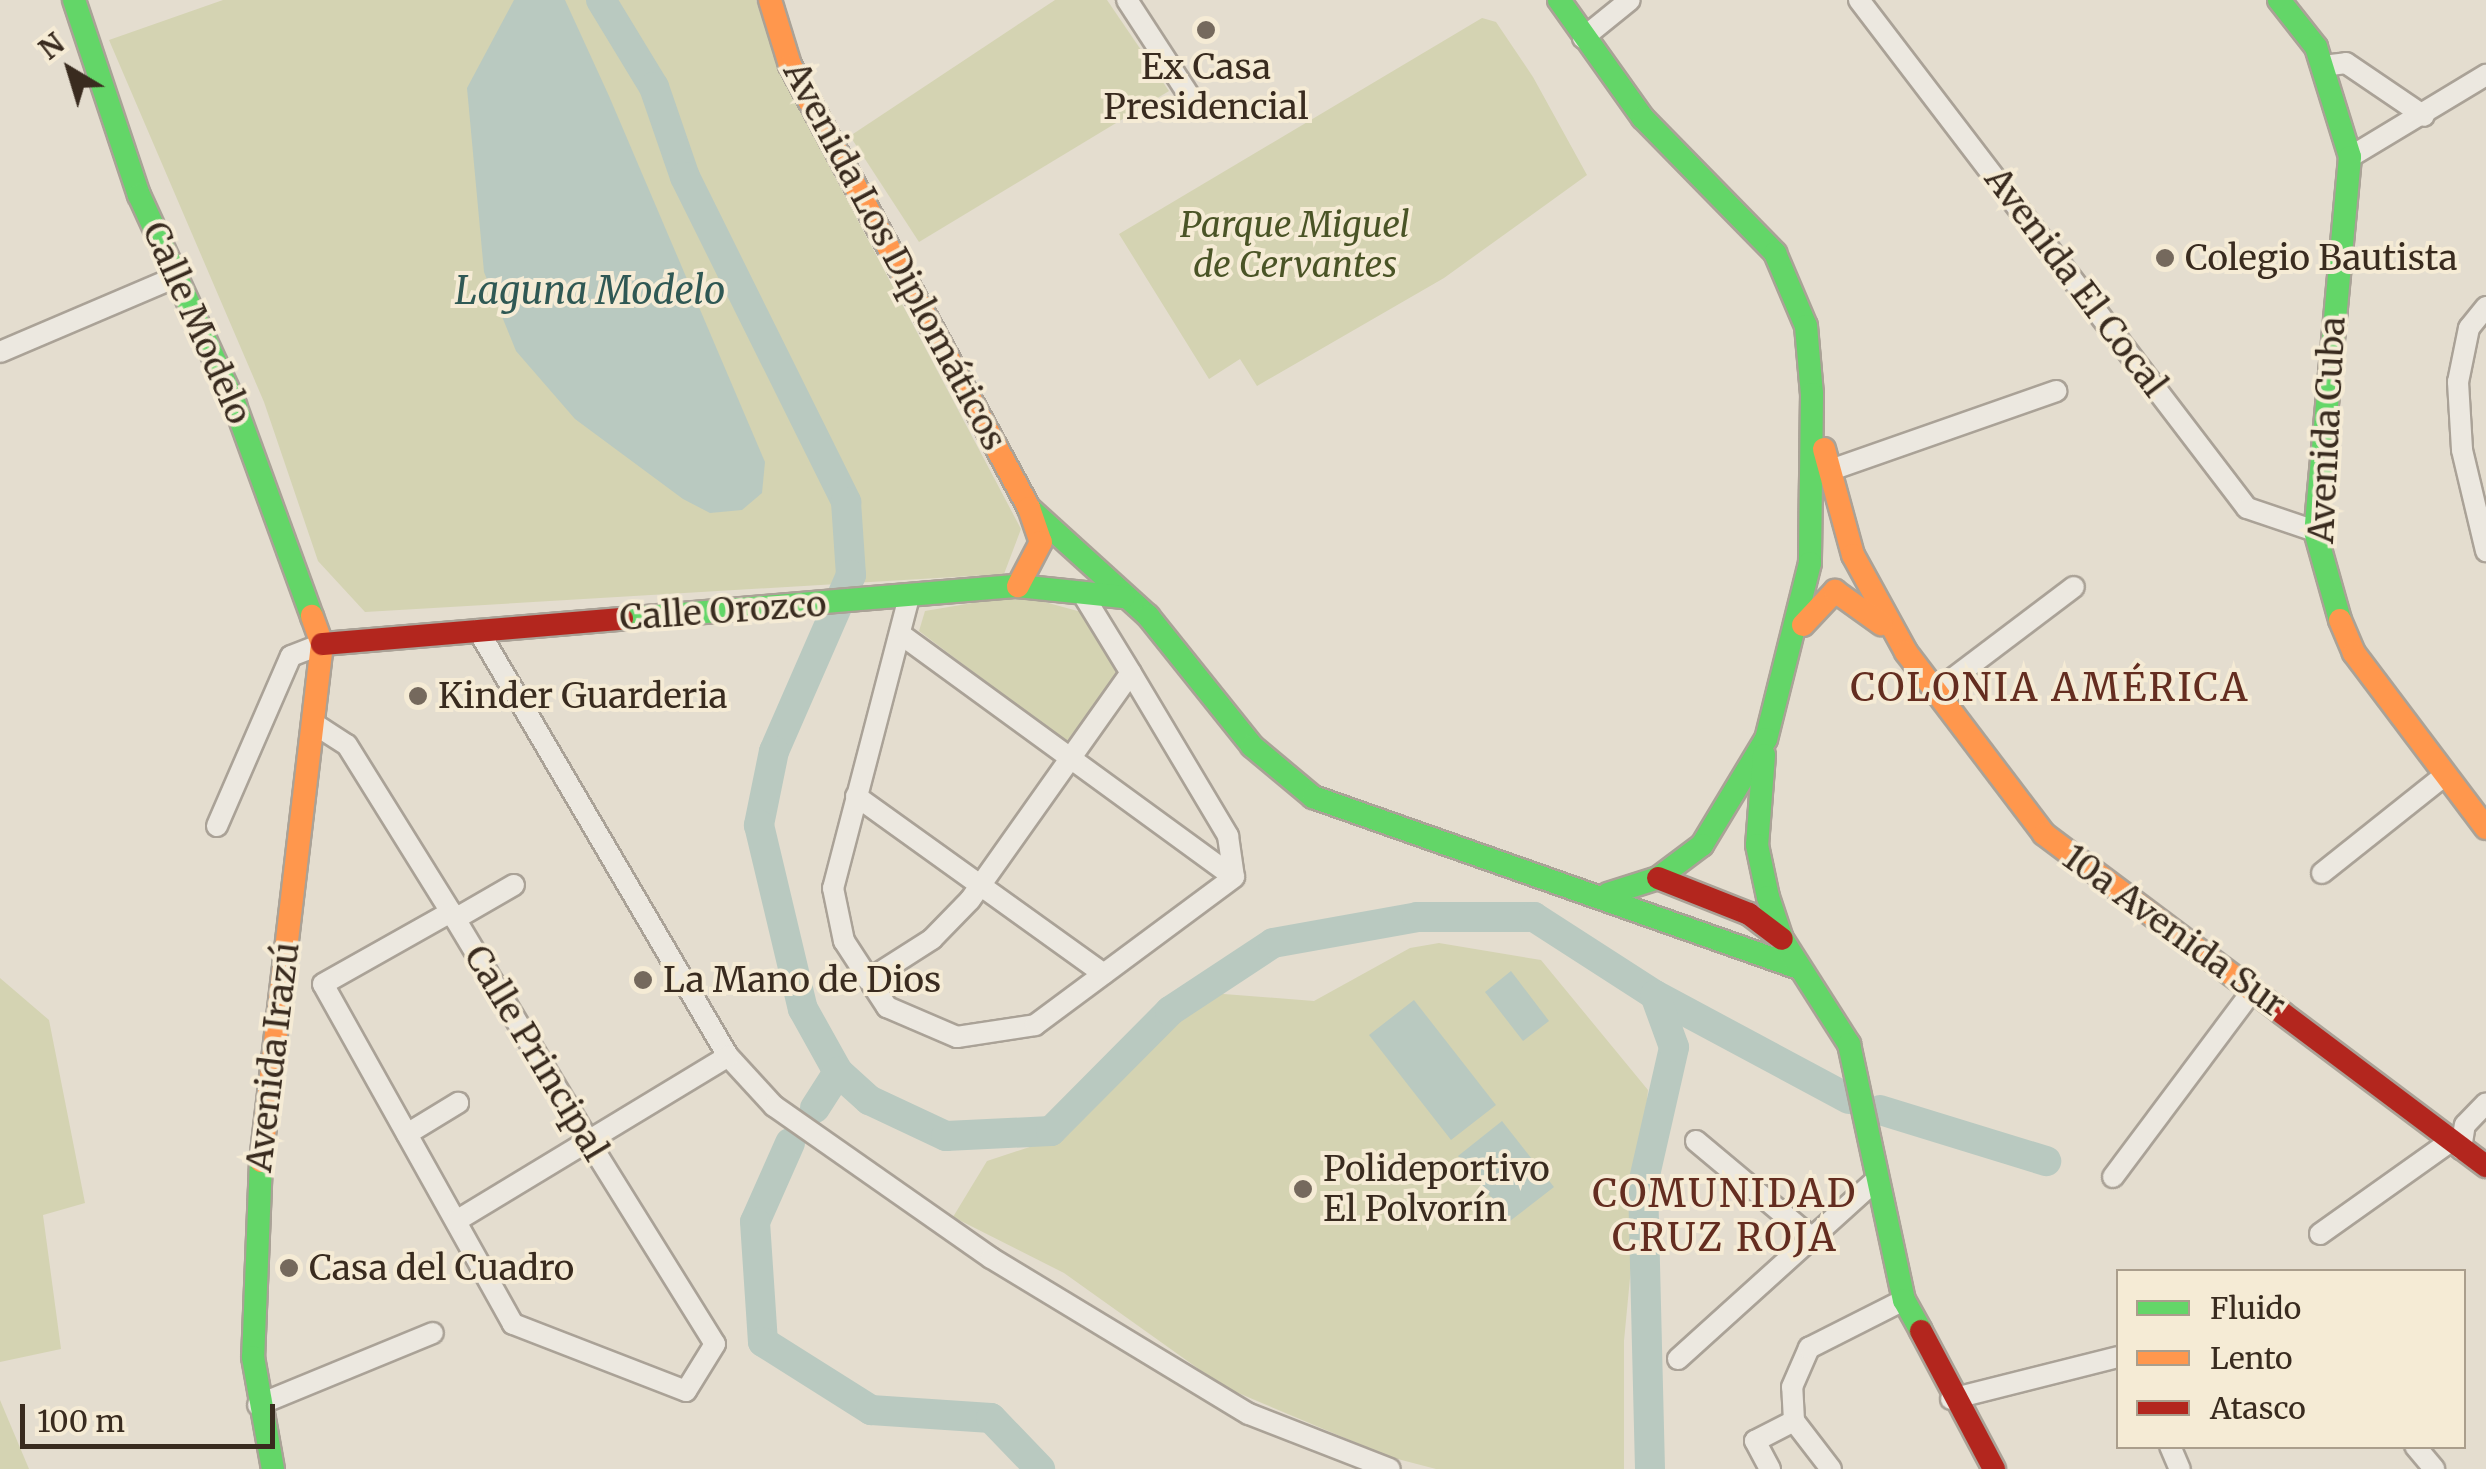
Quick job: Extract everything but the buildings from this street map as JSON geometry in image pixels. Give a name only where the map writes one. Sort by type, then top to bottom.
[{"type":"main road","name":"Calle Modelo","points":[[74,0],[139,194],[280,517],[322,644]]},
{"type":"main road","name":"Avenida Los Diplomáticos","points":[[770,0],[798,80],[1030,508],[1041,542],[1018,586]]},
{"type":"main road","name":"10a Avenida Sur","points":[[1559,0],[1643,118],[1775,253],[1802,312],[1812,394],[1828,471],[1853,556],[1906,652],[1935,692],[2066,855],[2486,1166]]},
{"type":"main road","name":"Avenida Cuba","points":[[2279,0],[2323,66],[2350,157],[2315,531],[2341,628],[2444,776],[2486,828]]},
{"type":"main road","name":"10a Avenida Sur","points":[[1799,630],[1812,536],[1812,394]]},
{"type":"main road","name":"Avenida Los Diplomáticos","points":[[1030,508],[1123,597],[1272,768],[1313,797],[1608,894],[1799,968]]},
{"type":"main road","name":"Calle Orozco","points":[[322,644],[1018,586],[1123,597]]},
{"type":"main road","name":"10a Avenida Sur","points":[[1799,630],[1820,599],[1844,592],[1906,652]]},
{"type":"main road","points":[[1799,630],[1766,739],[1756,845],[1782,939],[1849,1044],[1875,1180],[1904,1300],[1951,1399],[1994,1469]]},
{"type":"main road","name":"Avenida Irazú","points":[[273,1469],[258,1405],[267,1070],[319,727],[322,644]]},
{"type":"main road","points":[[1608,894],[1658,878],[1719,824],[1766,739]]},
{"type":"main road","points":[[1646,910],[1658,878]]},
{"type":"main road","points":[[1658,878],[1749,914],[1782,939]]},
{"type":"street","points":[[1127,0],[1188,94]]},
{"type":"street","points":[[1583,38],[1630,0]]},
{"type":"street","name":"Avenida El Cocal","points":[[1859,0],[2247,508],[2315,531]]},
{"type":"street","points":[[2323,66],[2346,63],[2424,116]]},
{"type":"street","points":[[2350,157],[2424,116],[2486,75]]},
{"type":"street","points":[[0,352],[178,276]]},
{"type":"street","points":[[2486,307],[2470,328],[2458,382],[2462,450],[2486,551]]},
{"type":"street","points":[[1828,471],[2056,391]]},
{"type":"street","points":[[1935,692],[2074,587]]},
{"type":"street","points":[[1082,593],[1228,836],[1234,877]]},
{"type":"street","points":[[910,597],[904,636],[833,888],[844,942],[887,1006],[921,1025],[975,1037],[1035,1025],[1234,877]]},
{"type":"street","points":[[478,630],[728,1056],[774,1106],[1034,1284],[1249,1414],[1390,1469]]},
{"type":"street","points":[[904,636],[1234,877]]},
{"type":"street","points":[[217,826],[291,656],[322,644]]},
{"type":"street","points":[[868,980],[932,940],[981,884],[1132,672]]},
{"type":"street","name":"Calle Principal","points":[[319,727],[348,745],[715,1344],[686,1391],[514,1324],[456,1221]]},
{"type":"street","points":[[2322,873],[2444,776]]},
{"type":"street","points":[[856,796],[1104,974]]},
{"type":"street","points":[[514,886],[323,984],[456,1221],[728,1056]]},
{"type":"street","points":[[2113,1177],[2253,990]]},
{"type":"street","points":[[2320,1234],[2456,1145],[2465,1124],[2486,1103]]},
{"type":"street","points":[[407,1134],[458,1104]]},
{"type":"street","points":[[1696,1141],[1697,1152],[1811,1237]]},
{"type":"street","points":[[1678,1360],[1875,1180]]},
{"type":"street","points":[[1831,1469],[1794,1421],[1792,1387],[1809,1348],[1904,1300]]},
{"type":"street","points":[[258,1405],[434,1333]]},
{"type":"street","points":[[1951,1399],[2116,1358]]},
{"type":"street","points":[[1770,1469],[1755,1442],[1794,1421]]},
{"type":"street","points":[[2417,1449],[2434,1469]]},
{"type":"green space","points":[[223,0],[756,0],[779,71],[1021,529],[1004,574],[365,612],[318,561],[264,402],[109,40]]},
{"type":"green space","points":[[1055,0],[1107,0],[1169,91],[919,242],[850,136]]},
{"type":"green space","name":"Parque Miguel de Cervantes","points":[[1482,18],[1496,22],[1533,77],[1587,175],[1444,278],[1257,386],[1240,359],[1209,379],[1119,234]]},
{"type":"green space","points":[[1019,595],[1085,613],[1120,672],[1066,742],[919,631],[925,611]]},
{"type":"green space","name":"Polideportivo El Polvorín","points":[[1439,943],[1541,960],[1648,1090],[1624,1341],[1624,1469],[1436,1469],[1390,1457],[1224,1387],[1064,1273],[953,1217],[987,1161],[1048,1141],[1211,993],[1314,1001],[1410,948]]},
{"type":"green space","points":[[0,978],[49,1020],[85,1203],[43,1215],[61,1349],[0,1362]]},
{"type":"green space","points":[[0,1400],[29,1469],[0,1469]]},
{"type":"water","name":"Laguna Modelo","points":[[514,0],[565,0],[609,96],[765,462],[762,493],[742,510],[710,513],[683,499],[575,419],[516,351],[484,272],[467,88]]},
{"type":"water","points":[[1511,971],[1549,1021],[1523,1041],[1485,992]]},
{"type":"water","points":[[1414,1000],[1496,1105],[1451,1140],[1369,1035]]},
{"type":"water","points":[[1502,1121],[1554,1187],[1510,1221],[1458,1156]]},
{"type":"waterway","points":[[601,0],[654,87],[685,177],[846,502],[851,575],[774,751],[759,825],[803,1009],[838,1072],[869,1100],[946,1136],[1051,1131],[1170,1011],[1273,943],[1417,917],[1534,917],[1655,995],[1849,1099]]},
{"type":"waterway","points":[[1650,1469],[1643,1184],[1674,1047],[1655,995]]},
{"type":"waterway","points":[[815,1108],[838,1072]]},
{"type":"waterway","points":[[1880,1110],[2046,1161]]},
{"type":"waterway","points":[[790,1143],[755,1222],[763,1342],[871,1410],[991,1418],[1040,1469]]},
{"type":"traffic: fast","points":[[74,0],[139,195],[235,405],[312,616]]},
{"type":"traffic: fast","points":[[1559,0],[1643,118],[1775,253],[1806,326],[1812,394],[1810,563],[1766,739],[1702,845],[1658,878],[1608,894]]},
{"type":"traffic: fast","points":[[2279,0],[2316,47],[2350,157],[2315,531],[2340,620]]},
{"type":"traffic: fast","points":[[1029,508],[1148,616],[1252,746],[1313,797],[1799,968]]},
{"type":"traffic: fast","points":[[622,619],[1018,586],[1123,597]]},
{"type":"traffic: fast","points":[[1764,755],[1757,845],[1768,897],[1782,939],[1849,1044],[1904,1300],[1921,1331]]},
{"type":"traffic: fast","points":[[261,1161],[253,1357],[273,1469]]},
{"type":"traffic: slow","points":[[770,0],[790,65],[1029,508],[1041,542],[1018,586]]},
{"type":"traffic: slow","points":[[1824,449],[1853,555],[1906,652],[2044,834],[2282,1013]]},
{"type":"traffic: slow","points":[[1803,625],[1835,591],[1881,624]]},
{"type":"traffic: slow","points":[[261,1161],[322,644],[312,616]]},
{"type":"traffic: slow","points":[[2340,620],[2354,653],[2486,828]]},
{"type":"traffic: jam","points":[[322,644],[622,619]]},
{"type":"traffic: jam","points":[[1658,878],[1749,914],[1782,939]]},
{"type":"traffic: jam","points":[[2282,1013],[2486,1166]]},
{"type":"traffic: jam","points":[[1921,1331],[1994,1469]]},
{"type":"place","name":"Ex Casa Presidencial","points":[[1206,30]]},
{"type":"place","name":"Colegio Bautista","points":[[2165,258]]},
{"type":"place","name":"Kinder Guarderia","points":[[418,696]]},
{"type":"place","name":"La Mano de Dios","points":[[643,980]]},
{"type":"place","name":"Polideportivo El Polvorín","points":[[1303,1189]]},
{"type":"place","name":"Casa del Cuadro","points":[[289,1268]]},
{"type":"district","name":"COLONIA AMÉRICA","points":[[2050,688]]},
{"type":"district","name":"COMUNIDAD CRUZ ROJA","points":[[1725,1216]]}]
